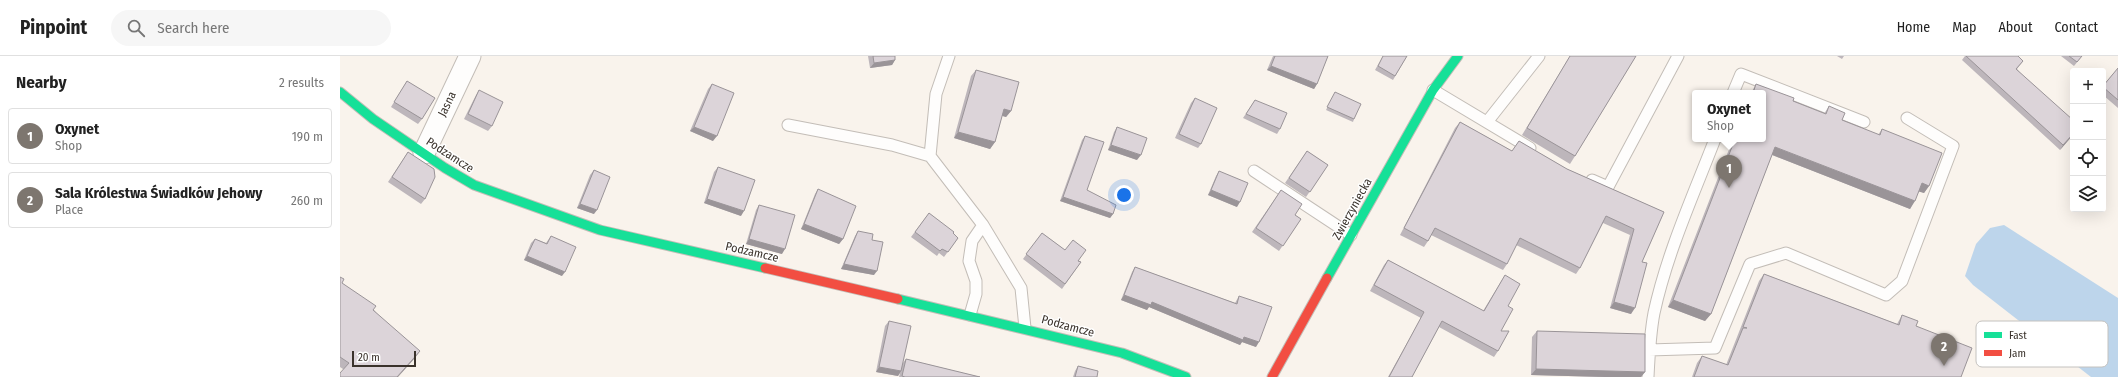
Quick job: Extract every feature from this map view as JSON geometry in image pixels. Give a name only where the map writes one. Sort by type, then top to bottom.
[{"type":"street","name":"Jasna","points":[[424,153],[470,56]]},
{"type":"street","name":"Zwierzyniecka","points":[[1272,377],[1433,90],[1458,56]]},
{"type":"street","name":"Podzamcze","points":[[340,92],[372,119],[445,168],[474,185],[600,230],[1025,328],[1122,353],[1186,377]]},
{"type":"lane","points":[[930,156],[936,94],[949,56]]},
{"type":"lane","points":[[1487,122],[1539,56]]},
{"type":"lane","points":[[1579,175],[1608,187],[1678,56]]},
{"type":"lane","points":[[1734,90],[1741,74],[1864,122]]},
{"type":"lane","points":[[1433,90],[1539,154]]},
{"type":"lane","points":[[1649,350],[1715,348],[1750,264],[1786,253],[1886,295],[1902,281],[1953,146],[1907,118]]},
{"type":"lane","points":[[788,125],[892,145],[930,156],[983,225],[1021,288],[1025,328]]},
{"type":"lane","points":[[1648,377],[1649,350],[1654,313],[1676,238],[1714,142]]},
{"type":"lane","points":[[1254,172],[1351,235]]},
{"type":"lane","points":[[970,315],[976,294],[976,281],[969,261],[972,241],[983,225]]},
{"type":"water","points":[[2004,225],[2118,298],[2118,377],[2091,377],[2078,367],[2108,367],[2108,321],[2019,321],[1973,285],[1965,276],[1976,244],[1990,228]]},
{"type":"building","points":[[873,56],[895,56],[895,60],[874,63]]},
{"type":"building","points":[[1275,56],[1328,56],[1317,84],[1271,66]]},
{"type":"building","points":[[1383,56],[1407,56],[1395,76],[1378,66]]},
{"type":"building","points":[[1570,56],[1636,56],[1575,156],[1527,128]]},
{"type":"building","points":[[1966,56],[2018,56],[2023,61],[2016,69],[2070,117],[2070,137],[2063,145]]},
{"type":"building","points":[[2069,56],[2082,56],[2077,62]]},
{"type":"building","points":[[2118,68],[2118,100],[2106,90],[2106,82]]},
{"type":"building","points":[[976,70],[1019,82],[1011,111],[1004,109],[995,142],[958,132]]},
{"type":"building","points":[[407,81],[435,98],[422,119],[394,102]]},
{"type":"building","points":[[712,84],[734,93],[717,136],[694,127]]},
{"type":"building","points":[[1756,84],[1794,98],[1793,101],[1826,114],[1829,106],[1845,113],[1842,120],[1880,135],[1882,129],[1942,153],[1929,186],[1922,183],[1915,201],[1775,147],[1711,314],[1673,300],[1734,142],[1766,142],[1766,90],[1754,90]]},
{"type":"building","points":[[479,90],[503,102],[492,126],[468,114]]},
{"type":"building","points":[[1335,92],[1361,104],[1354,119],[1327,107]]},
{"type":"building","points":[[1195,98],[1217,108],[1201,144],[1179,134]]},
{"type":"building","points":[[1255,100],[1287,113],[1280,129],[1246,114]]},
{"type":"building","points":[[1460,122],[1512,151],[1519,141],[1567,169],[1664,212],[1642,262],[1647,263],[1635,308],[1614,302],[1634,229],[1606,216],[1580,268],[1520,238],[1507,264],[1435,228],[1428,241],[1404,228]]},
{"type":"building","points":[[1117,127],[1147,138],[1141,155],[1111,145]]},
{"type":"building","points":[[1085,136],[1104,142],[1087,190],[1116,205],[1113,214],[1063,197]]},
{"type":"building","points":[[1307,151],[1328,165],[1310,192],[1289,178]]},
{"type":"building","points":[[408,152],[434,169],[435,177],[425,199],[392,177]]},
{"type":"building","points":[[718,167],[755,180],[744,211],[707,199]]},
{"type":"building","points":[[594,170],[610,177],[597,210],[580,204]]},
{"type":"building","points":[[1219,171],[1248,183],[1240,202],[1211,190]]},
{"type":"building","points":[[818,189],[856,206],[843,239],[804,224]]},
{"type":"building","points":[[1281,190],[1302,204],[1295,215],[1301,219],[1283,246],[1256,228]]},
{"type":"building","points":[[759,205],[795,215],[785,249],[749,239]]},
{"type":"building","points":[[929,213],[954,232],[953,233],[958,238],[948,252],[942,249],[940,251],[915,232]]},
{"type":"building","points":[[858,231],[873,234],[872,240],[883,242],[877,271],[844,264]]},
{"type":"building","points":[[1042,233],[1065,250],[1073,240],[1086,250],[1078,261],[1081,262],[1065,284],[1026,254]]},
{"type":"building","points":[[551,236],[576,247],[565,272],[527,256],[535,239],[547,244]]},
{"type":"building","points":[[1388,260],[1484,311],[1505,275],[1520,284],[1508,306],[1513,309],[1501,331],[1509,331],[1498,351],[1442,321],[1412,377],[1389,377],[1424,312],[1374,285]]},
{"type":"building","points":[[1135,267],[1237,304],[1239,296],[1272,307],[1259,342],[1244,337],[1243,340],[1152,302],[1151,305],[1124,295]]},
{"type":"building","points":[[1764,274],[1899,325],[1902,315],[1918,321],[1916,326],[1972,348],[1961,377],[1694,377],[1702,356],[1728,365],[1743,328],[1747,328],[1743,327]]},
{"type":"building","points":[[340,277],[344,279],[342,283],[376,306],[373,310],[420,351],[397,377],[340,377],[340,373],[349,363],[340,357]]},
{"type":"building","points":[[889,321],[911,326],[901,371],[879,367]]},
{"type":"building","points":[[1537,331],[1645,334],[1645,372],[1536,369]]},
{"type":"building","points":[[906,359],[980,377],[905,377],[902,376]]},
{"type":"building","points":[[1078,366],[1098,371],[1097,377],[1075,377]]},
{"type":"traffic: fast","points":[[1327,278],[1433,90],[1458,56]]},
{"type":"traffic: fast","points":[[340,92],[373,119],[445,168],[474,185],[600,230],[765,268]]},
{"type":"traffic: fast","points":[[898,299],[1122,353],[1186,377]]},
{"type":"traffic: jam","points":[[765,268],[898,299]]},
{"type":"traffic: jam","points":[[1272,377],[1327,278]]},
{"type":"place","name":"Oxynet","points":[[1729,188]]},
{"type":"place","name":"Sala Królestwa Świadków Jehowy","points":[[1944,366]]}]
